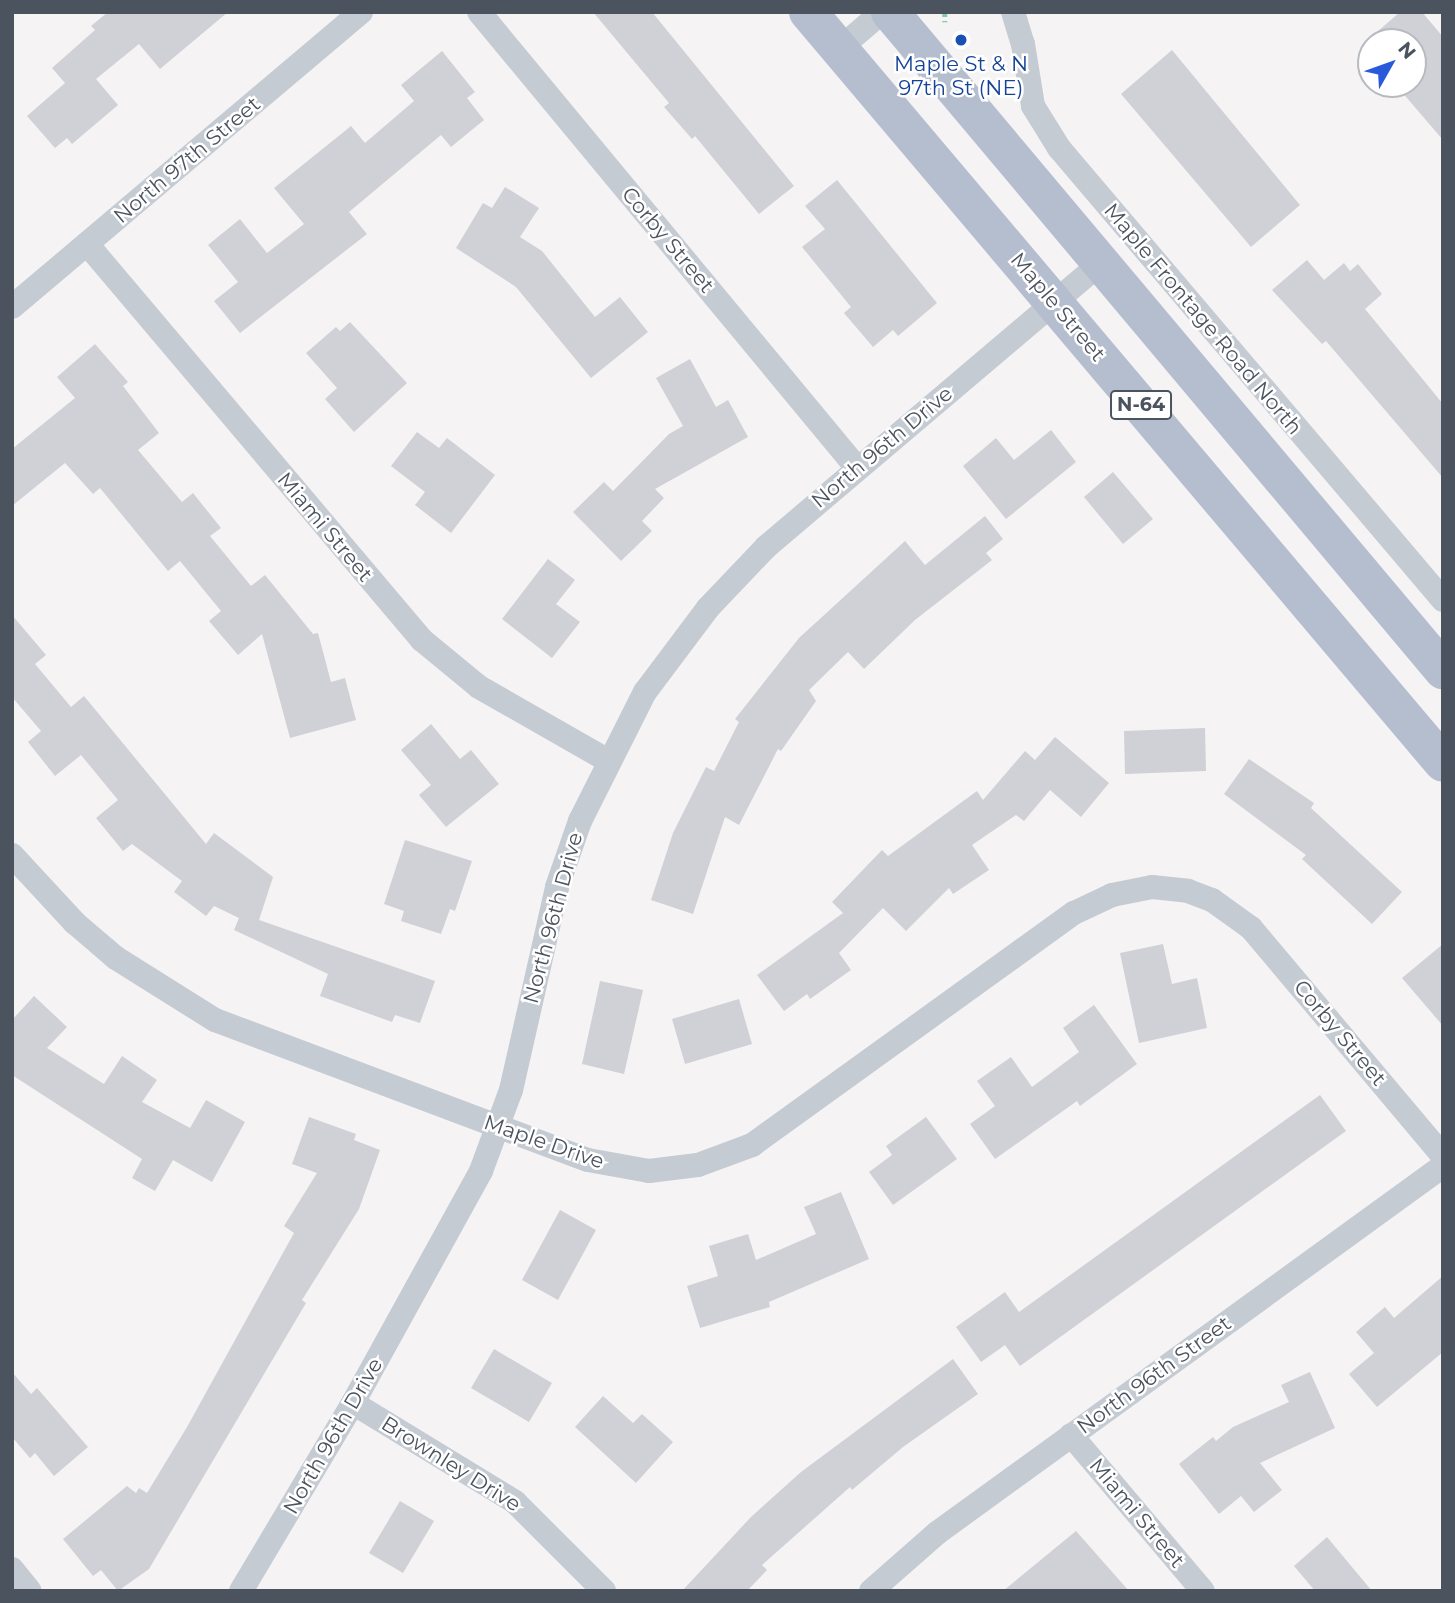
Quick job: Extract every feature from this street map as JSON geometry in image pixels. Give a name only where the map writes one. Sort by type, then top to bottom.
[{"type":"main road","name":"Maple Street","points":[[808,12],[1443,763]]},
{"type":"main road","name":"N-64","points":[[890,12],[1443,670]]},
{"type":"street","name":"North 97th Street","points":[[12,307],[361,12]]},
{"type":"street","name":"Corby Street","points":[[479,12],[857,468]]},
{"type":"street","points":[[839,49],[882,12]]},
{"type":"street","name":"Maple Frontage Road North","points":[[1013,12],[1023,44],[1033,106],[1052,139],[1443,600]]},
{"type":"street","name":"Miami Street","points":[[87,244],[422,640],[479,687],[607,760]]},
{"type":"street","name":"North 96th Drive","points":[[241,1591],[353,1403],[460,1214],[511,1090],[557,887],[607,760],[645,692],[708,608],[766,547],[1100,264]]},
{"type":"street","name":"Maple Drive","points":[[12,855],[75,923],[165,992],[215,1020],[608,1166],[649,1171],[698,1165],[752,1145],[1074,914],[1112,895],[1152,887],[1188,891],[1234,913]]},
{"type":"street","name":"Corby Street","points":[[1234,913],[1443,1156]]},
{"type":"street","name":"North 96th Street","points":[[871,1591],[937,1533],[1443,1166]]},
{"type":"street","name":"Brownley Drive","points":[[353,1403],[514,1502],[604,1591]]},
{"type":"street","name":"Miami Street","points":[[1071,1435],[1203,1591]]},
{"type":"street","points":[[12,1569],[30,1591]]},
{"type":"building","points":[[108,12],[228,12],[160,69],[139,44],[96,79],[118,105],[72,144],[67,138],[55,148],[27,116],[65,83],[52,68],[95,30],[91,26]]},
{"type":"building","points":[[593,12],[652,12],[794,186],[759,214],[695,136],[692,139],[664,107],[669,103]]},
{"type":"building","points":[[1400,12],[1422,12],[1443,37],[1443,140],[1407,98],[1427,98],[1427,28],[1382,28]]},
{"type":"building","points":[[1172,50],[1300,205],[1251,247],[1121,94]]},
{"type":"building","points":[[442,51],[475,92],[467,98],[484,120],[451,147],[441,135],[349,212],[367,234],[240,333],[214,301],[238,282],[208,245],[240,219],[267,253],[304,224],[274,188],[351,126],[365,143],[414,101],[401,85]]},
{"type":"building","points":[[837,180],[937,303],[898,336],[893,330],[873,347],[844,313],[851,307],[802,247],[825,229],[805,206]]},
{"type":"building","points":[[505,187],[539,208],[520,237],[542,251],[595,317],[620,297],[648,332],[591,378],[516,287],[456,248],[483,203],[492,208]]},
{"type":"building","points":[[1307,260],[1324,280],[1344,263],[1350,271],[1358,264],[1382,294],[1365,309],[1443,404],[1443,478],[1326,341],[1322,344],[1272,290]]},
{"type":"building","points":[[350,322],[407,383],[354,432],[325,399],[337,388],[306,353],[336,327],[340,331]]},
{"type":"building","points":[[95,344],[128,382],[123,386],[159,433],[138,450],[182,502],[193,493],[221,528],[210,536],[251,586],[265,575],[313,634],[318,633],[331,682],[345,678],[356,720],[290,738],[262,634],[238,655],[209,621],[221,611],[180,561],[168,571],[100,488],[93,494],[65,463],[12,506],[12,449],[75,398],[57,377]]},
{"type":"building","points":[[690,359],[716,407],[728,400],[748,437],[655,489],[664,498],[642,521],[652,531],[621,561],[573,512],[604,482],[613,491],[669,434],[683,426],[656,378]]},
{"type":"building","points":[[1051,430],[1076,462],[1006,519],[963,466],[996,438],[1014,460]]},
{"type":"building","points":[[417,432],[439,448],[447,438],[495,475],[451,533],[415,505],[425,492],[391,466]]},
{"type":"building","points":[[1113,472],[1153,519],[1123,544],[1084,497]]},
{"type":"building","points":[[985,516],[1003,539],[986,553],[992,560],[915,620],[864,669],[848,652],[809,690],[816,701],[781,751],[778,749],[739,825],[725,817],[693,914],[651,900],[673,833],[706,767],[714,771],[739,722],[735,719],[799,638],[905,541],[925,565]]},
{"type":"building","points":[[548,559],[575,580],[556,604],[580,622],[552,658],[502,619]]},
{"type":"building","points":[[12,615],[46,655],[35,664],[71,707],[84,696],[206,844],[214,833],[273,877],[259,920],[435,981],[420,1023],[395,1015],[392,1022],[320,996],[328,974],[234,930],[239,918],[214,906],[206,916],[174,892],[182,881],[132,844],[123,851],[96,818],[118,800],[81,755],[55,776],[28,742],[41,731],[12,697]]},
{"type":"building","points":[[431,724],[460,759],[471,750],[499,784],[446,827],[419,795],[431,785],[401,750]]},
{"type":"building","points":[[1205,728],[1206,771],[1125,774],[1124,731]]},
{"type":"building","points":[[1055,737],[1109,783],[1081,817],[1050,790],[1024,821],[1016,815],[972,845],[989,870],[953,894],[949,888],[906,931],[883,908],[839,953],[851,970],[810,999],[807,994],[784,1011],[757,975],[843,913],[832,902],[882,850],[888,856],[977,791],[983,800],[1025,751],[1035,760]]},
{"type":"building","points":[[1249,759],[1314,803],[1311,808],[1402,892],[1372,924],[1302,859],[1306,855],[1224,794]]},
{"type":"building","points":[[405,840],[472,861],[455,911],[450,909],[441,934],[401,921],[404,911],[384,904]]},
{"type":"building","points":[[1163,944],[1172,984],[1197,978],[1207,1028],[1139,1043],[1120,953]]},
{"type":"building","points":[[1443,944],[1443,1026],[1402,978]]},
{"type":"building","points":[[600,981],[643,990],[624,1074],[582,1064]]},
{"type":"building","points":[[34,996],[67,1027],[47,1048],[104,1084],[122,1056],[157,1080],[142,1102],[190,1128],[206,1100],[245,1122],[212,1182],[173,1160],[155,1191],[132,1178],[142,1159],[12,1075],[12,1020]]},
{"type":"building","points":[[739,999],[752,1044],[685,1064],[672,1019]]},
{"type":"building","points":[[1094,1005],[1137,1064],[1080,1106],[1077,1101],[995,1159],[970,1124],[995,1106],[977,1081],[1011,1057],[1032,1087],[1079,1052],[1063,1028]]},
{"type":"building","points":[[1320,1095],[1346,1131],[1020,1366],[1005,1345],[981,1362],[956,1327],[1005,1292],[1019,1312]]},
{"type":"building","points":[[309,1117],[356,1134],[354,1140],[380,1150],[359,1209],[302,1300],[306,1303],[149,1569],[118,1591],[101,1570],[93,1576],[63,1539],[127,1486],[136,1493],[139,1488],[147,1493],[187,1427],[294,1233],[284,1226],[317,1173],[292,1164]]},
{"type":"building","points":[[926,1117],[957,1159],[893,1205],[869,1172],[892,1155],[886,1146]]},
{"type":"building","points":[[841,1192],[869,1259],[769,1302],[770,1307],[700,1328],[687,1286],[718,1276],[709,1246],[748,1234],[756,1260],[816,1234],[804,1207]]},
{"type":"building","points":[[560,1210],[596,1230],[558,1300],[522,1280]]},
{"type":"building","points":[[1443,1276],[1443,1352],[1377,1407],[1349,1374],[1374,1353],[1356,1332],[1385,1307],[1394,1318]]},
{"type":"building","points":[[494,1349],[552,1383],[529,1422],[471,1388]]},
{"type":"building","points":[[953,1359],[978,1394],[903,1447],[852,1490],[850,1487],[762,1565],[767,1570],[747,1591],[682,1591],[751,1517],[801,1472]]},
{"type":"building","points":[[12,1372],[31,1394],[37,1388],[88,1447],[54,1476],[35,1453],[30,1458],[12,1437]]},
{"type":"building","points":[[1310,1372],[1335,1428],[1260,1463],[1282,1490],[1254,1512],[1241,1496],[1219,1514],[1179,1464],[1213,1437],[1216,1441],[1233,1427],[1289,1402],[1281,1385]]},
{"type":"building","points":[[603,1396],[633,1423],[642,1414],[673,1442],[636,1483],[575,1427]]},
{"type":"building","points":[[400,1501],[434,1521],[403,1573],[369,1553]]},
{"type":"building","points":[[1076,1531],[1129,1591],[1003,1591]]},
{"type":"building","points":[[1327,1537],[1372,1591],[1315,1591],[1294,1566]]},
{"type":"place","name":"Maple St & N 97th St (NE)","points":[[961,40]]}]
